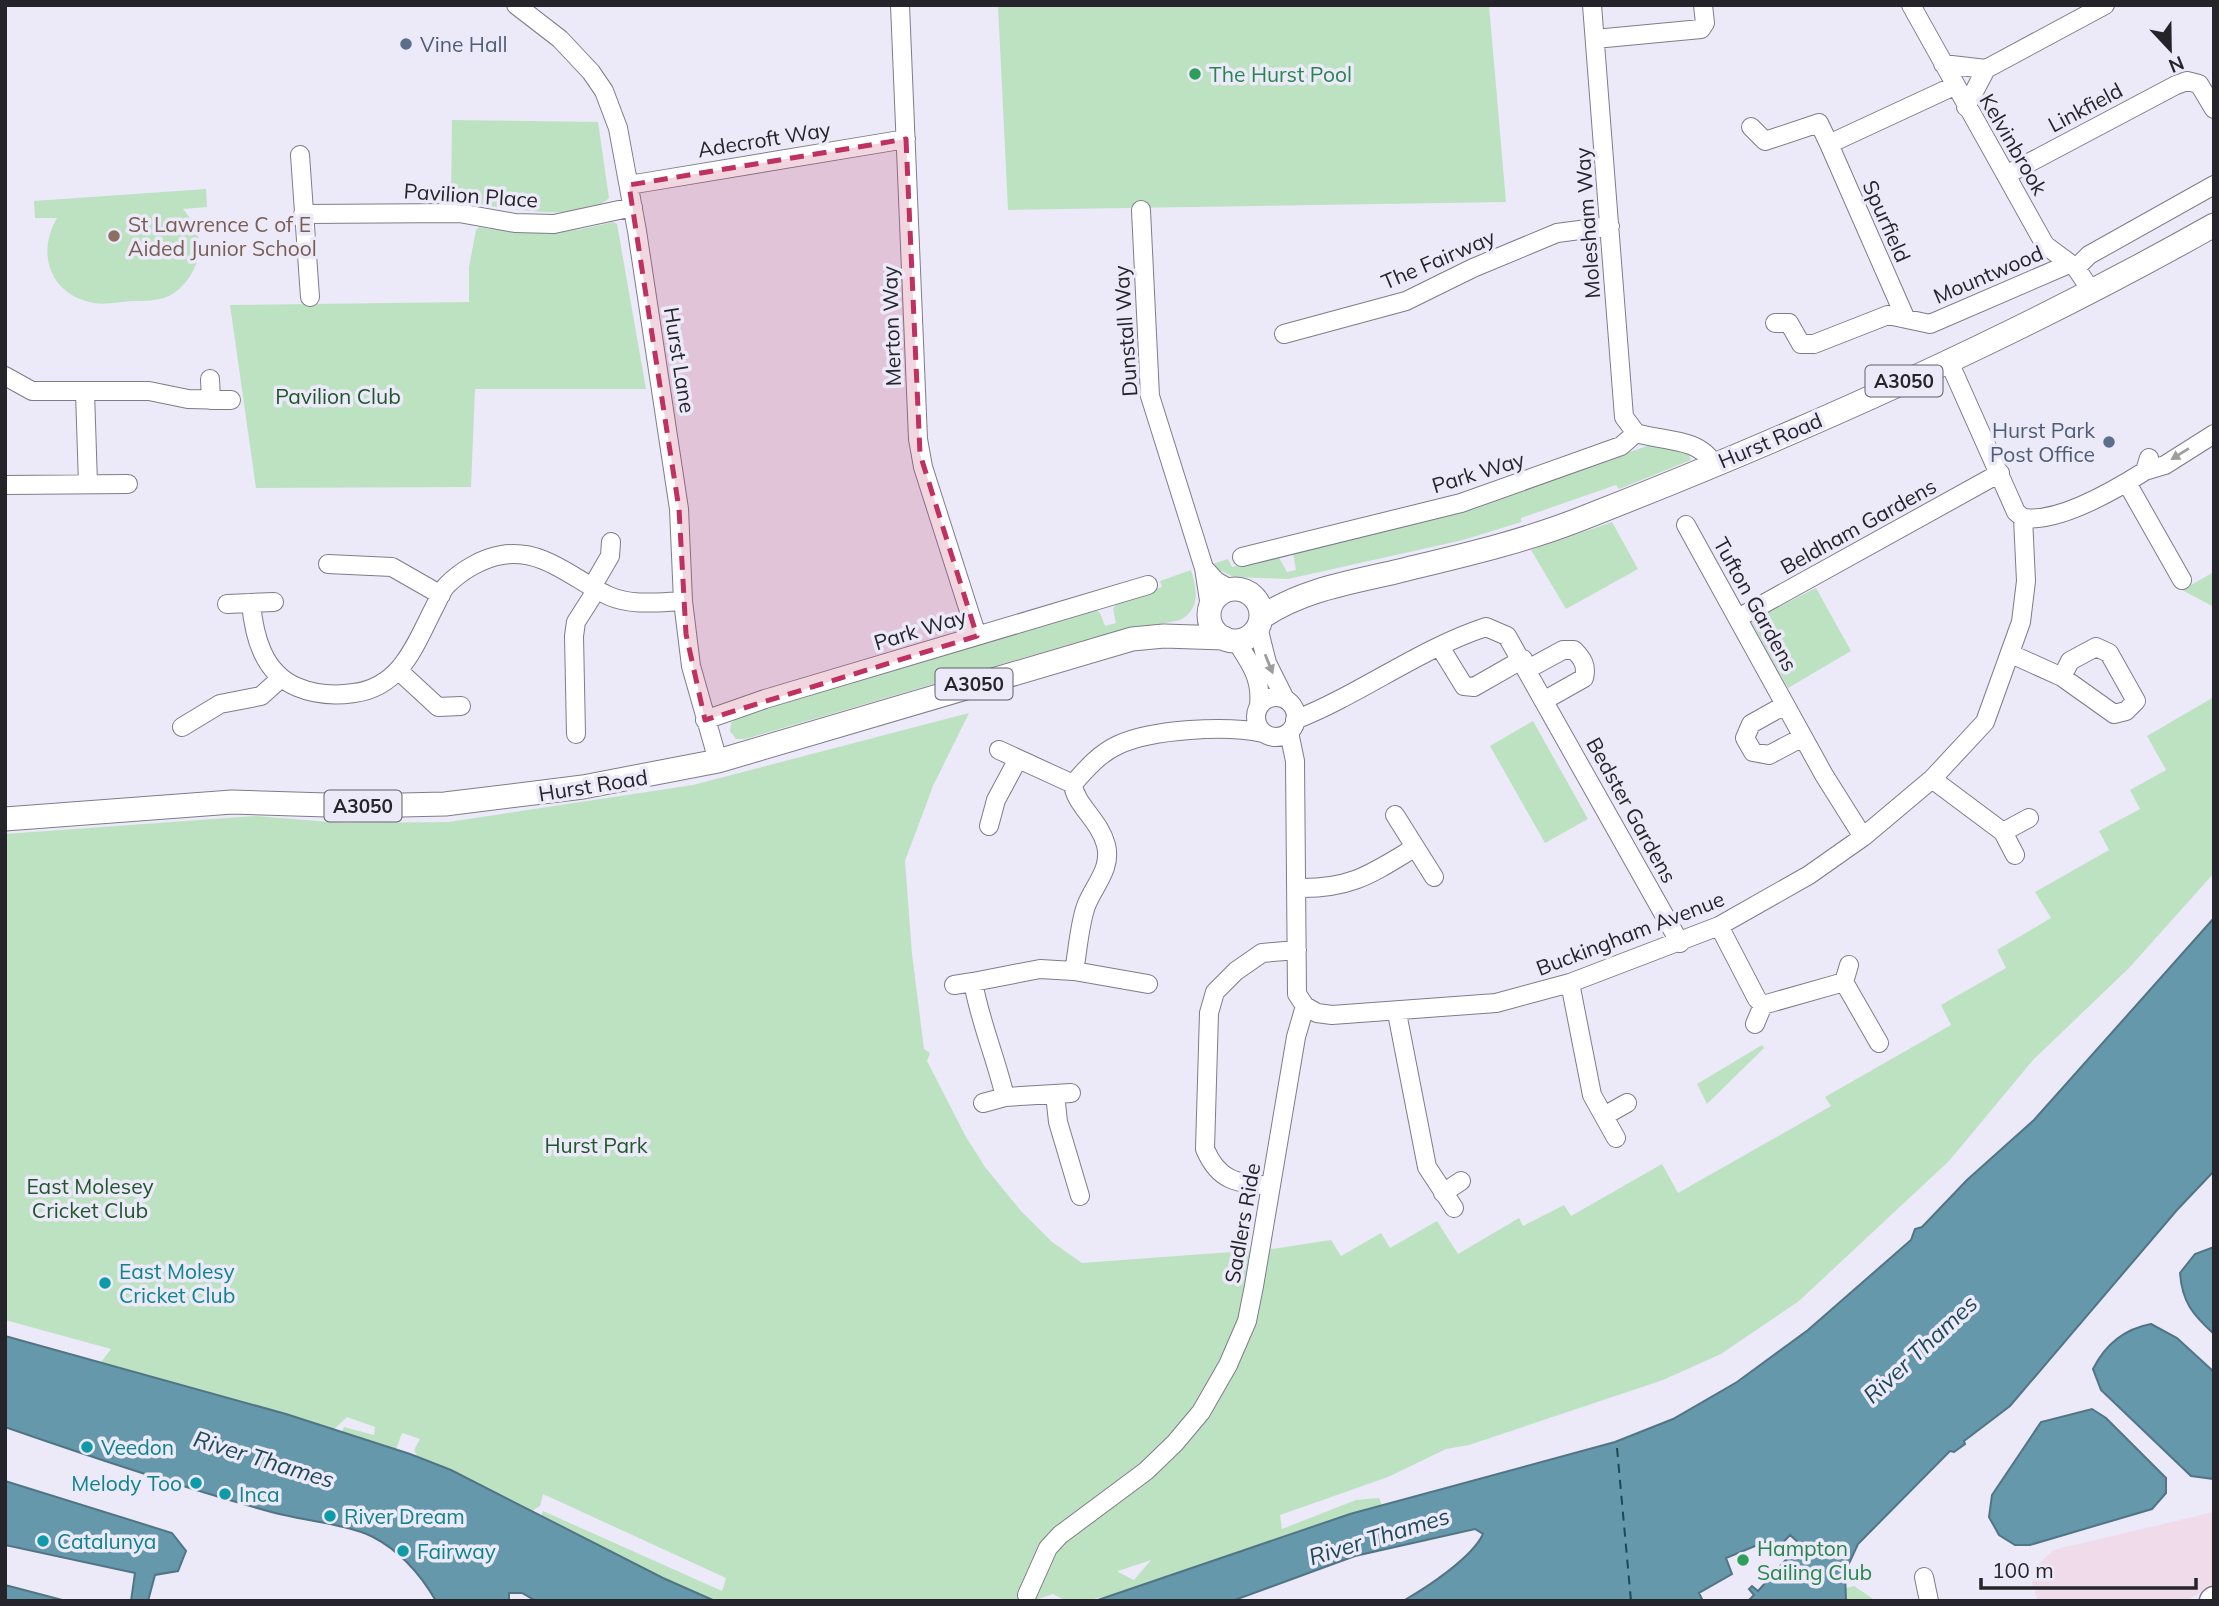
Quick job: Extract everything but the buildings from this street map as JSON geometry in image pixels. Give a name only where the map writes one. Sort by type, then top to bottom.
[{"type":"main road","name":"Hurst Road","points":[[1235,589],[1303,593],[1472,553],[1577,520],[1950,364],[2092,292],[2214,225]]},
{"type":"main road","points":[[1235,589],[1256,598],[1260,622],[1249,637],[1230,640],[1212,627],[1210,610],[1218,595],[1235,589]]},
{"type":"main road","name":"Hurst Road","points":[[1260,622],[1303,593]]},
{"type":"main road","name":"Hurst Road","points":[[1164,636],[1210,610]]},
{"type":"main road","name":"Hurst Road","points":[[5,819],[232,802],[359,806],[445,804],[583,788],[718,761],[1132,639],[1164,636],[1230,640]]},
{"type":"street","name":"Hurst Lane","points":[[516,5],[570,48],[598,80],[614,116],[633,207],[679,509],[683,601],[691,666],[718,761]]},
{"type":"street","name":"Merton Way","points":[[900,5],[919,446],[976,636]]},
{"type":"street","name":"Molesham Way","points":[[1592,5],[1624,417],[1636,433]]},
{"type":"street","points":[[1595,39],[1702,29],[1705,23],[1703,5]]},
{"type":"street","name":"Kelvinbrook","points":[[1911,5],[2045,245],[2072,266],[2092,292]]},
{"type":"street","points":[[1966,107],[1986,69],[2105,5]]},
{"type":"street","points":[[1943,64],[1986,69]]},
{"type":"street","name":"Linkfield","points":[[2006,175],[2188,81],[2199,83],[2214,109]]},
{"type":"street","points":[[1829,144],[1955,86]]},
{"type":"street","name":"Spurfield","points":[[1751,127],[1765,141],[1784,137],[1819,123],[1905,317]]},
{"type":"street","name":"Adecroft Way","points":[[629,185],[906,139]]},
{"type":"street","points":[[300,155],[310,298]]},
{"type":"street","points":[[2072,266],[2214,185]]},
{"type":"street","name":"Pavilion Place","points":[[303,214],[459,213],[515,222],[554,224],[633,207]]},
{"type":"street","name":"Dunstall Way","points":[[1141,210],[1150,396],[1204,568],[1210,610]]},
{"type":"street","name":"The Fairway","points":[[1284,334],[1406,301],[1473,268],[1557,233],[1610,226]]},
{"type":"street","name":"Mountwood","points":[[1776,323],[1789,323],[1801,344],[1814,344],[1888,314],[1930,324],[2072,266]]},
{"type":"street","name":"Buckingham Avenue","points":[[1305,1006],[1317,1013],[1332,1015],[1397,1013],[1496,1003],[1570,983],[1719,926],[1809,876],[1863,837],[1932,779],[1985,722],[2021,622],[2026,581],[2023,518],[2016,513],[1950,364]]},
{"type":"street","points":[[5,376],[32,391],[149,391],[188,399],[231,400]]},
{"type":"street","points":[[210,379],[211,400]]},
{"type":"street","points":[[85,391],[88,484]]},
{"type":"street","points":[[1636,433],[1697,447],[1708,454],[1713,464]]},
{"type":"street","name":"Park Way","points":[[1242,556],[1489,495],[1621,446],[1636,433]]},
{"type":"street","points":[[2023,518],[2042,517],[2081,505],[2127,483],[2147,464],[2165,464],[2214,434]]},
{"type":"street","name":"Beldham Gardens","points":[[1738,618],[2000,473]]},
{"type":"street","points":[[2127,483],[2182,580]]},
{"type":"street","points":[[5,485],[128,484]]},
{"type":"street","name":"Tufton Gardens","points":[[1686,526],[1803,737],[1863,837]]},
{"type":"street","points":[[576,734],[573,636],[576,622],[610,556],[611,542]]},
{"type":"street","points":[[251,603],[254,636],[267,661],[281,678],[316,694],[338,695],[363,692],[385,682],[399,671],[445,586],[473,565],[502,555],[527,554],[549,561],[611,597],[644,604],[683,601]]},
{"type":"street","points":[[328,564],[392,567],[441,595]]},
{"type":"street","points":[[1204,568],[1216,581],[1235,589]]},
{"type":"street","name":"Park Way","points":[[705,720],[1148,584]]},
{"type":"street","points":[[227,604],[275,602]]},
{"type":"street","name":"Sadlers Ride","points":[[1027,1595],[1048,1548],[1060,1535],[1146,1471],[1201,1412],[1247,1321],[1305,1006],[1297,993],[1298,888],[1293,778],[1260,622]]},
{"type":"street","name":"Bedster Gardens","points":[[1214,730],[1283,721],[1328,707],[1440,647],[1486,627],[1507,636],[1679,943]]},
{"type":"street","points":[[1074,971],[1086,905],[1105,870],[1107,852],[1098,822],[1074,795],[1073,783],[1088,766],[1127,741],[1138,737],[1214,730],[1258,708],[1268,698],[1283,721],[1256,723],[1258,708],[1261,689],[1257,674],[1230,640]]},
{"type":"street","points":[[1440,647],[1464,686],[1474,687],[1525,664],[1563,650],[1574,650],[1582,658],[1586,669],[1584,678],[1545,700]]},
{"type":"street","points":[[2011,653],[2062,677]]},
{"type":"street","points":[[399,671],[438,707],[461,706]]},
{"type":"street","points":[[182,727],[220,704],[261,696],[281,678]]},
{"type":"street","name":"Tufton Gardens","points":[[1785,705],[1751,724],[1745,738],[1753,752],[1769,755],[1803,737]]},
{"type":"street","points":[[999,750],[1073,783]]},
{"type":"street","points":[[989,826],[996,800],[1018,759]]},
{"type":"street","points":[[1932,779],[2003,832],[2015,855]]},
{"type":"street","points":[[1395,815],[1434,877]]},
{"type":"street","points":[[2003,832],[2029,818]]},
{"type":"street","points":[[1298,888],[1344,886],[1374,873],[1414,848]]},
{"type":"street","points":[[1719,926],[1756,999],[1763,1005]]},
{"type":"street","points":[[1271,1186],[1227,1178],[1213,1168],[1205,1149],[1209,1013],[1215,992],[1254,957],[1269,951],[1297,950]]},
{"type":"street","points":[[954,985],[1040,969],[1074,971],[1148,984]]},
{"type":"street","points":[[1755,1024],[1763,1005],[1847,974],[1879,1043]]},
{"type":"street","points":[[973,982],[983,1028],[996,1056],[1005,1097]]},
{"type":"street","points":[[1570,983],[1592,1095],[1616,1138]]},
{"type":"street","points":[[1397,1013],[1427,1167],[1448,1200],[1461,1181]]},
{"type":"street","points":[[983,1102],[1005,1097],[1063,1093],[1058,1122],[1080,1196]]},
{"type":"street","points":[[1604,1116],[1627,1103]]},
{"type":"street","points":[[1924,1577],[1929,1601]]},
{"type":"highlighted area","points":[[906,139],[920,454],[977,636],[705,720],[686,634],[679,509],[629,185]]},
{"type":"shaded area","points":[[2214,1512],[2214,1586],[2184,1601],[2038,1601],[2032,1583],[2040,1563],[2053,1550]]},
{"type":"green space","points":[[998,5],[1489,5],[1506,202],[1008,210]]},
{"type":"green space","points":[[452,120],[598,122],[609,198],[595,206],[577,211],[556,212],[509,209],[451,199]]},
{"type":"green space","points":[[206,189],[207,207],[183,209],[197,232],[199,252],[191,275],[174,293],[155,300],[98,304],[79,299],[57,282],[48,259],[48,245],[57,218],[35,218],[34,201]]},
{"type":"green space","name":"Pavilion Club","points":[[613,222],[617,224],[646,389],[475,389],[471,487],[256,488],[230,305],[469,302],[469,267],[476,230],[479,227],[546,233],[578,230]]},
{"type":"green space","points":[[1650,445],[1687,452],[1691,460],[1619,489],[1616,485],[1521,518],[1521,522],[1463,540],[1288,579],[1234,577],[1209,565],[1228,559],[1232,567],[1269,555],[1278,556],[1287,572],[1296,570],[1293,553],[1476,505]]},
{"type":"green space","points":[[1612,522],[1638,569],[1566,609],[1531,550]]},
{"type":"green space","points":[[1191,570],[1196,598],[1191,610],[1180,620],[1095,637],[745,739],[736,739],[730,731],[731,723],[742,714],[1095,609],[1100,613],[1105,626],[1116,623],[1113,609],[1118,601],[1162,587],[1160,581]]},
{"type":"green space","points":[[2214,572],[2214,607],[2182,590]]},
{"type":"green space","points":[[1816,588],[1851,651],[1788,688],[1751,621]]},
{"type":"green space","name":"Hurst Park","points":[[2214,697],[2214,873],[2129,968],[2033,1060],[1949,1161],[1799,1301],[1721,1354],[1663,1380],[1469,1445],[1446,1449],[1388,1477],[1280,1515],[1282,1529],[1356,1500],[1379,1498],[1384,1511],[1165,1582],[1085,1601],[1066,1601],[1053,1594],[1032,1601],[672,1601],[538,1523],[543,1511],[722,1591],[726,1578],[543,1494],[540,1506],[521,1518],[426,1472],[414,1450],[420,1439],[402,1433],[392,1460],[339,1439],[344,1427],[374,1435],[375,1427],[347,1417],[331,1432],[98,1366],[111,1349],[5,1320],[5,834],[255,816],[342,823],[448,822],[693,785],[969,713],[933,786],[905,861],[912,954],[924,1049],[930,1053],[927,1061],[966,1137],[985,1167],[1021,1211],[1052,1242],[1082,1263],[1272,1249],[1331,1240],[1341,1256],[1381,1233],[1390,1248],[1437,1221],[1458,1254],[1519,1218],[1523,1226],[1564,1205],[1571,1216],[1662,1164],[1678,1193],[1831,1106],[1825,1097],[1951,1025],[1941,1005],[2006,968],[1997,950],[2051,918],[2035,892],[2109,850],[2099,831],[2140,809],[2130,790],[2166,770],[2147,736]],"holes":[[[1151,1560],[1134,1580],[1118,1571]]]},
{"type":"green space","points":[[1533,721],[1588,819],[1545,843],[1490,746]]},
{"type":"green space","points":[[1762,1045],[1764,1048],[1707,1104],[1697,1084]]},
{"type":"green space","points":[[1854,1586],[1873,1601],[1846,1601],[1846,1588]]},
{"type":"water","name":"River Thames","points":[[2214,918],[2214,1171],[2177,1210],[2010,1406],[1964,1441],[1965,1444],[1954,1452],[1950,1451],[1858,1544],[1845,1572],[1846,1601],[1748,1601],[1754,1595],[1749,1589],[1752,1586],[1758,1591],[1800,1544],[1790,1535],[1777,1549],[1771,1549],[1767,1541],[1726,1558],[1732,1574],[1699,1593],[1703,1601],[1403,1601],[1436,1580],[1469,1553],[1483,1534],[1475,1529],[1355,1556],[1232,1601],[1095,1601],[1350,1514],[1615,1442],[1673,1419],[1737,1382],[1808,1330],[1911,1240],[1915,1229],[1922,1227],[1967,1180],[2034,1120]]},
{"type":"water","points":[[2214,1247],[2214,1334],[2200,1321],[2186,1300],[2180,1273],[2195,1254]]},
{"type":"water","points":[[2151,1324],[2177,1338],[2214,1372],[2214,1479],[2191,1476],[2101,1390],[2093,1369],[2103,1353],[2124,1334]]},
{"type":"water","name":"River Thames","points":[[5,1336],[286,1414],[410,1454],[451,1470],[663,1578],[715,1601],[536,1601],[522,1593],[509,1593],[509,1601],[436,1601],[417,1573],[401,1557],[373,1537],[207,1493],[5,1427]]},
{"type":"water","points":[[2092,1409],[2106,1418],[2166,1478],[2166,1493],[2152,1509],[2030,1545],[2015,1545],[1999,1535],[1989,1517],[1992,1495],[2041,1422]]},
{"type":"water","points":[[5,1481],[172,1533],[186,1551],[178,1571],[155,1575],[148,1601],[131,1601],[135,1573],[5,1545]]},
{"type":"water","points":[[5,1585],[66,1601],[5,1601]]},
{"type":"ferry route","points":[[1617,1448],[1631,1601]]},
{"type":"place","name":"Vine Hall","points":[[406,44]]},
{"type":"place","name":"The Hurst Pool","points":[[1195,74]]},
{"type":"place","name":"St Lawrence C of E Aided Junior School","points":[[114,236]]},
{"type":"place","name":"Hurst Park Post Office","points":[[2109,442]]},
{"type":"place","name":"East Molesy Cricket Club","points":[[105,1283]]},
{"type":"place","name":"Veedon","points":[[87,1447]]},
{"type":"place","name":"Melody Too","points":[[196,1483]]},
{"type":"place","name":"Inca","points":[[225,1494]]},
{"type":"place","name":"River Dream","points":[[330,1516]]},
{"type":"place","name":"Catalunya","points":[[43,1541]]},
{"type":"place","name":"Fairway","points":[[403,1551]]},
{"type":"place","name":"Hampton Sailing Club","points":[[1743,1560]]},
{"type":"park label","name":"East Molesey Cricket Club","points":[[90,1198]]}]
